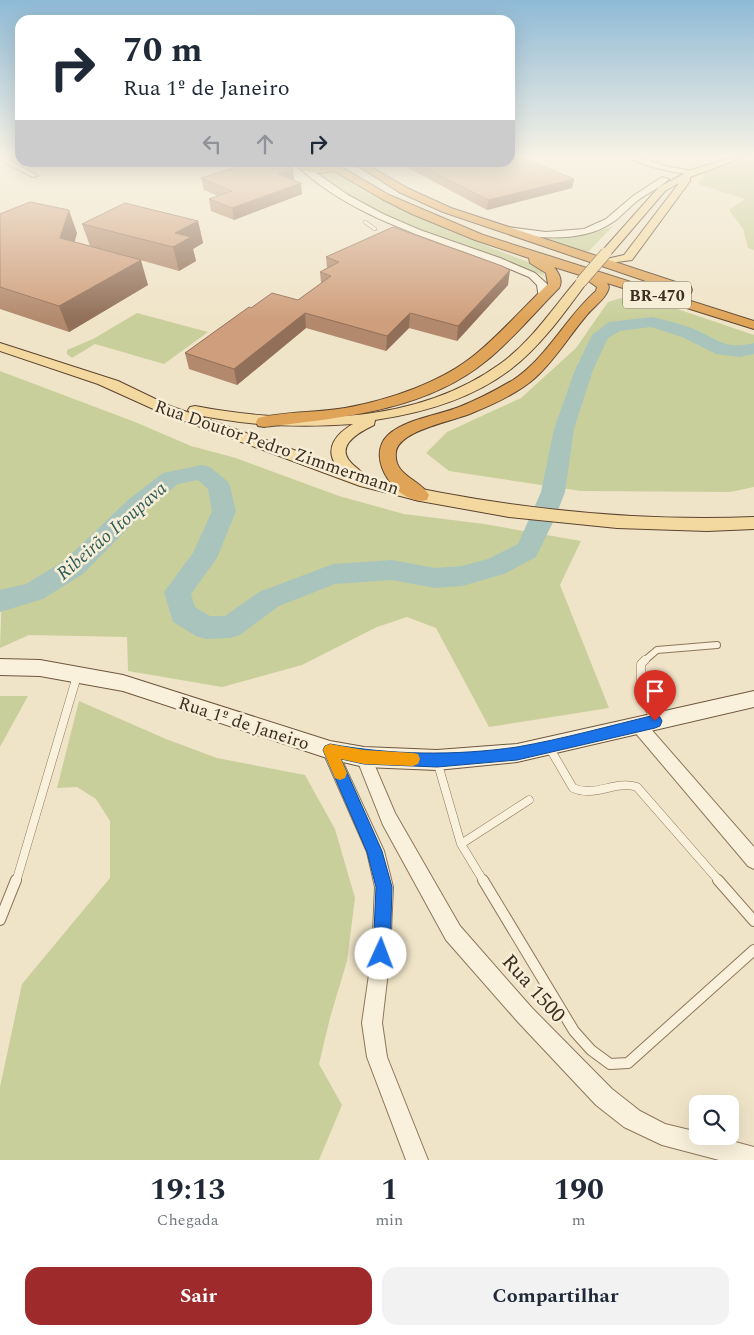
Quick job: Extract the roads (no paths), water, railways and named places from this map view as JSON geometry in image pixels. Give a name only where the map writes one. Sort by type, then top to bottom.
[{"type":"highway","name":"BR-470","points":[[417,212],[488,241],[570,268],[751,321]]},
{"type":"highway","points":[[456,212],[504,230],[606,257],[699,294],[751,321]]},
{"type":"highway","points":[[264,422],[345,413],[388,402],[435,386],[456,375],[482,357],[554,285],[552,270],[546,266],[488,241]]},
{"type":"highway","points":[[420,495],[396,477],[390,467],[388,458],[389,447],[393,440],[407,431],[467,409],[511,387],[529,375],[587,304],[602,292],[603,286],[600,282],[570,268]]},
{"type":"main road","name":"Rua Doutor Pedro Zimmermann","points":[[0,347],[194,410],[264,422],[319,421],[387,415],[433,402],[475,386],[491,377],[520,354],[643,212]]},
{"type":"main road","points":[[606,257],[628,258],[661,212]]},
{"type":"main road","name":"Rua Doutor Pedro Zimmermann","points":[[103,381],[165,409],[366,482],[420,495],[509,511],[617,522],[706,525],[754,523]]},
{"type":"main road","points":[[366,482],[345,466],[340,458],[339,443],[345,434],[355,427],[387,415]]},
{"type":"street","points":[[372,212],[392,222],[532,275],[542,284],[543,297]]},
{"type":"street","points":[[504,230],[546,235],[579,233],[609,221],[620,212]]},
{"type":"street","name":"Rua 1º de Janeiro","points":[[0,667],[40,668],[123,683],[330,750],[364,757],[437,760],[517,753],[754,699]]},
{"type":"street","points":[[646,723],[754,860]]},
{"type":"street","points":[[330,750],[375,851],[384,887],[381,954],[372,1023],[377,1057],[417,1160]]},
{"type":"street","name":"Rua 1500","points":[[364,757],[389,819],[453,932],[525,1015],[604,1097],[632,1119],[662,1134],[754,1158]]},
{"type":"lane","points":[[365,222],[375,229]]},
{"type":"lane","points":[[646,723],[641,693],[642,664],[656,650],[717,645]]},
{"type":"lane","points":[[0,920],[14,888],[78,674]]},
{"type":"lane","points":[[548,746],[573,788],[580,792],[586,794],[628,783],[637,787],[754,921]]},
{"type":"lane","points":[[437,760],[461,844],[574,1031],[591,1050],[610,1064],[628,1063],[754,950]]},
{"type":"lane","points":[[461,844],[529,800]]},
{"type":"waterway","name":"Ribeirão Itoupava","points":[[0,601],[34,592],[74,567],[137,505],[171,478],[202,472],[219,486],[224,511],[204,558],[177,592],[183,614],[206,628],[230,627],[269,599],[333,574],[392,570],[435,578],[462,576],[495,567],[527,550],[543,518],[553,492],[564,429],[584,370],[601,335],[615,326],[652,322],[688,333],[722,350],[740,352],[754,348]]}]
